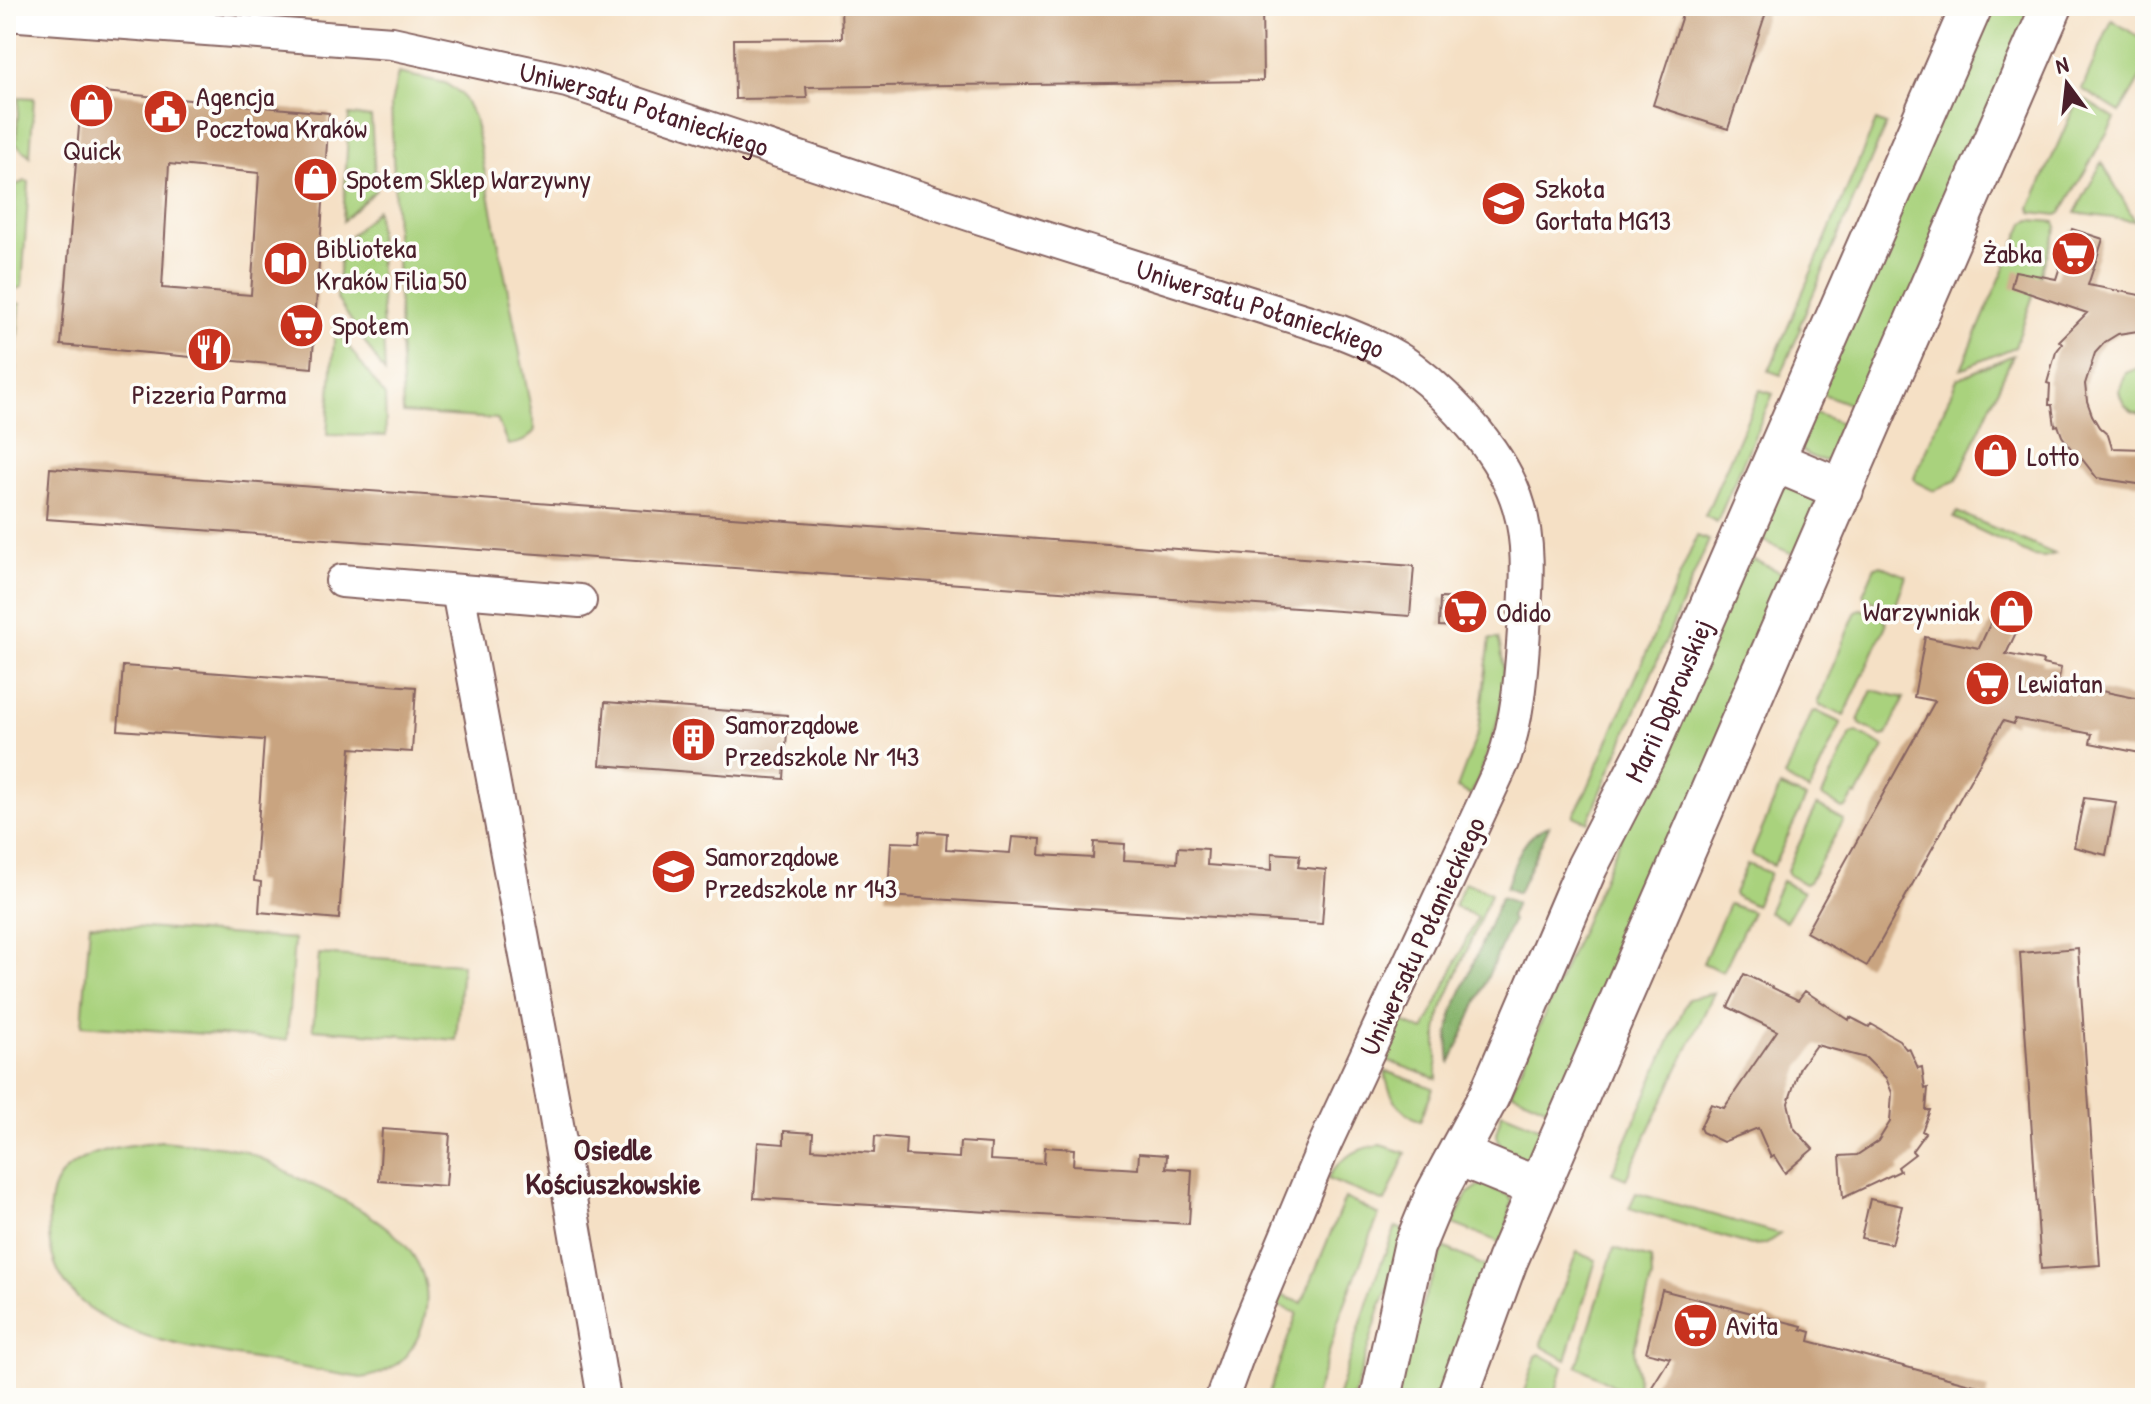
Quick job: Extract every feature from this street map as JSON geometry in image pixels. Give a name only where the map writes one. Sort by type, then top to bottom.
[{"type":"street","points":[[6,6],[6,16]]},
{"type":"street","name":"Marii Dąbrowskiej","points":[[1381,1398],[1414,1247],[1436,1194],[1489,1096],[1587,867],[1648,749],[1972,6]]},
{"type":"street","points":[[1457,1398],[1507,1261],[2052,6]]},
{"type":"street","name":"Uniwersału Połanieckiego","points":[[6,16],[392,43],[567,81],[995,223],[1341,332],[1403,362],[1450,402],[1500,467],[1512,488],[1523,525],[1526,587],[1521,676],[1512,731],[1503,762],[1324,1146],[1246,1332],[1222,1398]]},
{"type":"street","points":[[1774,461],[1843,490]]},
{"type":"street","points":[[342,581],[580,601]]},
{"type":"street","points":[[458,591],[553,1101],[604,1398]]},
{"type":"street","points":[[1458,1155],[1539,1188]]},
{"type":"green space","points":[[1983,6],[2041,6],[1867,411],[1815,391]]},
{"type":"green space","points":[[2112,20],[2145,41],[2145,70],[2120,112],[2082,89]]},
{"type":"green space","points":[[398,73],[445,83],[461,94],[474,117],[535,430],[520,442],[508,445],[497,419],[403,413],[391,104]]},
{"type":"green space","points":[[2079,96],[2115,119],[2061,213],[2032,212],[2030,208]]},
{"type":"green space","points":[[19,97],[34,98],[30,156],[16,144]]},
{"type":"green space","points":[[349,115],[371,117],[376,190],[343,221]]},
{"type":"green space","points":[[1876,121],[1886,125],[1781,375],[1769,371]]},
{"type":"green space","points":[[2102,162],[2135,221],[2075,213]]},
{"type":"green space","points":[[29,182],[22,287],[16,289],[9,287],[16,185]]},
{"type":"green space","points":[[377,210],[385,373],[337,299],[341,245]]},
{"type":"green space","points":[[2031,220],[2055,222],[2057,227],[2015,347],[1961,369],[2024,223]]},
{"type":"green space","points":[[7,304],[20,304],[13,401],[6,394]]},
{"type":"green space","points":[[335,328],[385,396],[386,436],[327,435]]},
{"type":"green space","points":[[2013,355],[1957,480],[1934,491],[1916,482],[1914,478],[1957,379]]},
{"type":"green space","points":[[2145,365],[2145,414],[2128,408],[2119,391],[2126,373]]},
{"type":"green space","points":[[1760,390],[1773,394],[1717,522],[1705,516]]},
{"type":"green space","points":[[1807,410],[1859,430],[1836,461],[1816,458],[1798,447]]},
{"type":"green space","points":[[1785,486],[1817,501],[1802,558],[1752,536],[1774,492]]},
{"type":"green space","points":[[1957,512],[2055,554],[2033,556],[1954,518]]},
{"type":"green space","points":[[1697,536],[1709,540],[1588,822],[1573,816],[1586,792]]},
{"type":"green space","points":[[1743,555],[1794,578],[1561,1114],[1511,1092]]},
{"type":"green space","points":[[1880,565],[1906,576],[1895,608],[1890,609],[1865,598],[1863,594],[1875,567]]},
{"type":"green space","points":[[1861,609],[1884,618],[1886,625],[1844,716],[1819,705],[1818,701],[1856,611]]},
{"type":"green space","points":[[1490,639],[1498,639],[1502,658],[1502,698],[1493,739],[1471,795],[1457,788],[1478,732]]},
{"type":"green space","points":[[1872,690],[1904,698],[1887,735],[1881,736],[1860,724],[1859,718]]},
{"type":"green space","points":[[1812,712],[1841,723],[1809,791],[1785,777]]},
{"type":"green space","points":[[1857,732],[1884,747],[1857,796],[1854,795],[1842,809],[1822,796],[1851,734]]},
{"type":"green space","points":[[1780,787],[1806,798],[1774,865],[1752,853]]},
{"type":"green space","points":[[1817,805],[1844,820],[1805,884],[1789,875],[1787,870]]},
{"type":"green space","points":[[1549,826],[1518,893],[1506,888],[1525,843],[1539,830]]},
{"type":"green space","points":[[1747,864],[1770,873],[1755,906],[1734,893]]},
{"type":"green space","points":[[1782,881],[1803,892],[1786,921],[1768,912]]},
{"type":"green space","points":[[1465,882],[1491,893],[1440,1014],[1437,1079],[1385,1060],[1401,1021],[1424,1031],[1477,917],[1454,906]]},
{"type":"green space","points":[[1501,897],[1516,903],[1510,917],[1512,921],[1450,1064],[1448,1039],[1452,1014]]},
{"type":"green space","points":[[1729,904],[1752,912],[1723,972],[1703,963]]},
{"type":"green space","points":[[90,924],[294,939],[287,1040],[82,1025]]},
{"type":"green space","points":[[319,954],[462,964],[456,1040],[313,1029]]},
{"type":"green space","points":[[1714,993],[1626,1179],[1612,1173],[1688,999]]},
{"type":"green space","points":[[1385,1071],[1433,1088],[1420,1121],[1395,1101]]},
{"type":"green space","points":[[1502,1112],[1553,1133],[1533,1159],[1520,1161],[1503,1152],[1496,1133]]},
{"type":"green space","points":[[161,1141],[221,1146],[248,1152],[348,1202],[393,1233],[410,1252],[422,1273],[427,1298],[422,1327],[413,1347],[391,1368],[361,1378],[166,1342],[132,1331],[102,1316],[76,1297],[58,1271],[49,1239],[51,1198],[56,1182],[66,1170],[95,1154]]},
{"type":"green space","points":[[1380,1145],[1406,1153],[1385,1202],[1327,1179],[1349,1155]]},
{"type":"green space","points":[[1482,1184],[1508,1195],[1512,1201],[1504,1244],[1453,1224],[1467,1194]]},
{"type":"green space","points":[[1636,1193],[1780,1234],[1765,1244],[1750,1245],[1629,1208]]},
{"type":"green space","points":[[1345,1198],[1379,1215],[1340,1316],[1315,1398],[1267,1398],[1297,1313],[1274,1304],[1278,1294],[1302,1303]]},
{"type":"green space","points":[[1396,1227],[1410,1233],[1380,1308],[1353,1398],[1337,1398],[1376,1276]]},
{"type":"green space","points":[[1444,1247],[1493,1270],[1447,1398],[1392,1398],[1424,1299]]},
{"type":"green space","points":[[1614,1248],[1651,1259],[1652,1278],[1634,1349],[1638,1383],[1631,1395],[1577,1366]]},
{"type":"green space","points":[[1577,1252],[1596,1260],[1566,1360],[1541,1343]]},
{"type":"green space","points":[[1540,1354],[1563,1367],[1554,1398],[1522,1398],[1536,1356]]},
{"type":"building","points":[[1262,6],[1263,81],[806,87],[807,98],[735,99],[734,39],[842,38],[841,7]]},
{"type":"building","points":[[1685,6],[1768,6],[1728,129],[1653,105]]},
{"type":"building","points":[[82,90],[329,113],[312,368],[61,345]],"holes":[[[169,164],[259,173],[251,295],[162,288]]]},
{"type":"building","points":[[2072,229],[2103,239],[2088,285],[2145,296],[2145,330],[2118,334],[2105,342],[2095,353],[2085,384],[2092,415],[2108,435],[2112,448],[2145,449],[2145,485],[2097,478],[2082,459],[2080,461],[2058,425],[2055,426],[2052,405],[2049,405],[2050,384],[2047,383],[2056,352],[2062,344],[2059,341],[2087,313],[2011,287],[2015,271],[2056,279]]},
{"type":"building","points":[[50,468],[1414,566],[1410,616],[46,519]]},
{"type":"building","points":[[1440,598],[1475,599],[1473,628],[1439,626]]},
{"type":"building","points":[[2002,598],[2027,609],[2006,654],[2061,668],[2058,682],[2145,700],[2145,754],[2090,743],[2092,734],[2015,719],[2014,724],[2003,721],[1867,966],[1806,932],[1935,701],[1914,697],[1925,637],[1979,648]]},
{"type":"building","points":[[123,666],[416,687],[412,752],[351,748],[339,919],[259,912],[261,882],[254,881],[264,740],[118,730]]},
{"type":"building","name":"Samorządowe Przedszkole Nr 143","points":[[605,702],[788,715],[784,779],[600,765]]},
{"type":"building","points":[[2084,798],[2116,802],[2106,855],[2074,847]]},
{"type":"building","points":[[920,831],[947,833],[946,849],[1010,853],[1012,837],[1041,839],[1040,855],[1093,858],[1094,842],[1125,844],[1124,860],[1177,863],[1178,847],[1208,849],[1207,865],[1272,870],[1272,853],[1300,855],[1298,867],[1326,870],[1322,924],[888,896],[891,842],[919,843]]},
{"type":"building","points":[[2078,948],[2100,1265],[2041,1269],[2020,953]]},
{"type":"building","points":[[1744,974],[1798,1000],[1805,991],[1849,1020],[1850,1017],[1869,1027],[1871,1024],[1899,1040],[1906,1049],[1909,1048],[1918,1068],[1922,1067],[1925,1089],[1928,1088],[1926,1110],[1930,1110],[1922,1131],[1925,1133],[1912,1151],[1915,1154],[1898,1167],[1900,1171],[1843,1198],[1840,1156],[1857,1155],[1878,1141],[1890,1122],[1892,1093],[1886,1078],[1866,1058],[1816,1045],[1800,1067],[1788,1103],[1794,1128],[1813,1149],[1785,1173],[1774,1156],[1771,1158],[1758,1128],[1723,1142],[1702,1132],[1700,1128],[1711,1104],[1724,1108],[1777,1031],[1728,1007]]},
{"type":"building","points":[[382,1129],[450,1134],[446,1186],[379,1181]]},
{"type":"building","points":[[784,1131],[813,1133],[812,1149],[874,1153],[875,1136],[906,1139],[905,1155],[959,1158],[960,1142],[991,1144],[990,1160],[1044,1163],[1045,1147],[1074,1149],[1073,1165],[1138,1169],[1139,1153],[1167,1155],[1166,1168],[1192,1170],[1189,1224],[754,1198],[758,1142],[784,1144]]},
{"type":"building","points":[[1870,1199],[1902,1206],[1892,1244],[1861,1238]]},
{"type":"building","points":[[1662,1290],[1802,1326],[1801,1329],[1811,1332],[1809,1341],[1989,1389],[1987,1398],[1645,1398],[1670,1358],[1646,1352]]},
{"type":"place","name":"Quick","points":[[92,105]]},
{"type":"place","name":"Agencja Pocztowa Kraków","points":[[165,112]]},
{"type":"place","name":"Społem Sklep Warzywny","points":[[315,179]]},
{"type":"place","name":"Szkoła Gortata MG13","points":[[1504,204]]},
{"type":"place","name":"Żabka","points":[[2073,253]]},
{"type":"place","name":"Biblioteka Kraków Filia 50","points":[[285,264]]},
{"type":"place","name":"Społem","points":[[301,325]]},
{"type":"place","name":"Pizzeria Parma","points":[[209,349]]},
{"type":"place","name":"Lotto","points":[[1996,456]]},
{"type":"place","name":"Warzywniak","points":[[2011,611]]},
{"type":"place","name":"Odido","points":[[1465,612]]},
{"type":"place","name":"Lewiatan","points":[[1987,683]]},
{"type":"place","name":"Samorządowe Przedszkole Nr 143","points":[[694,740]]},
{"type":"place","name":"Samorządowe Przedszkole nr 143","points":[[674,872]]},
{"type":"place","name":"Avita","points":[[1695,1325]]},
{"type":"district","name":"Osiedle Kościuszkowskie","points":[[613,1167]]}]
